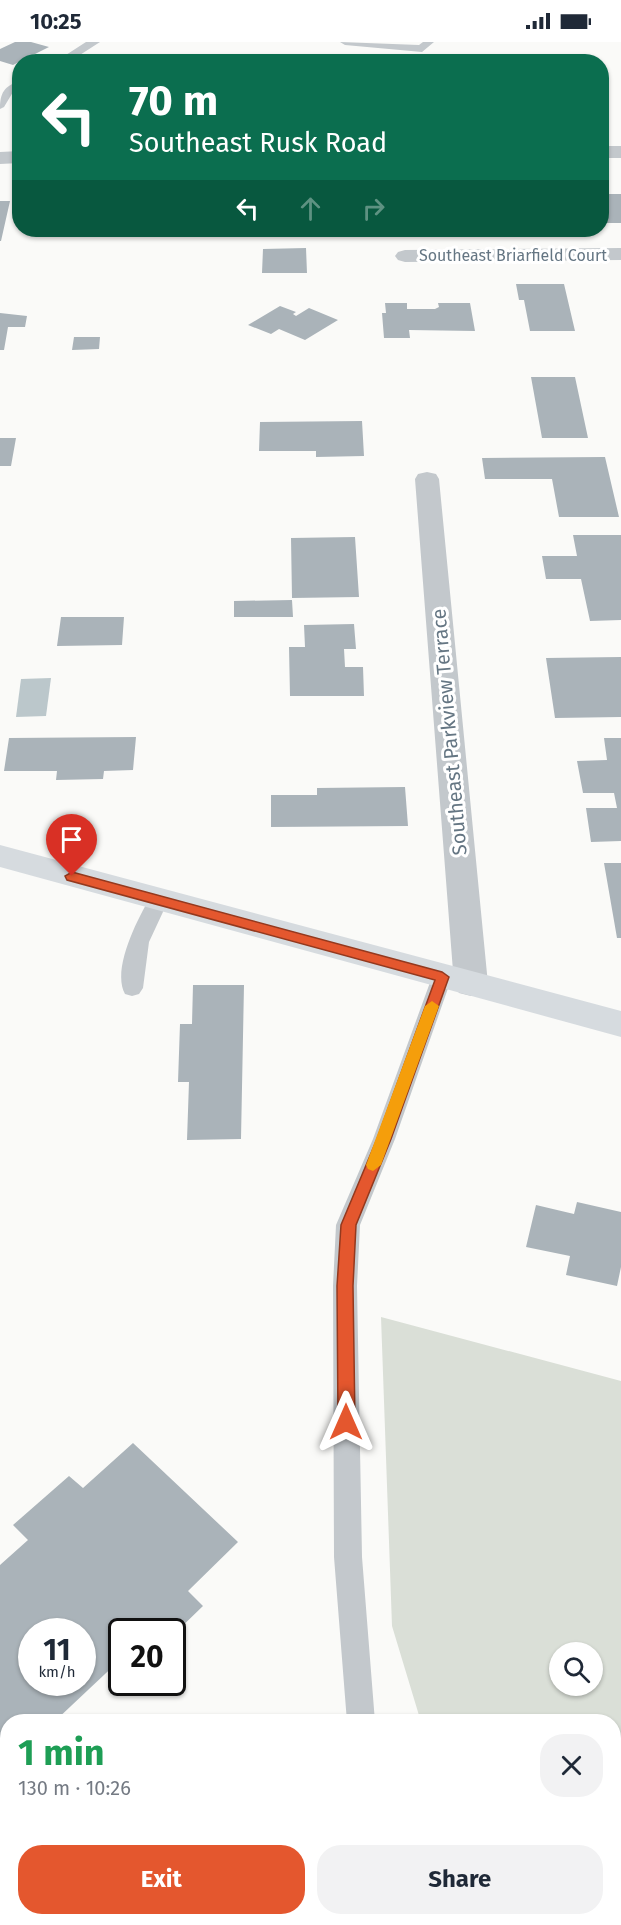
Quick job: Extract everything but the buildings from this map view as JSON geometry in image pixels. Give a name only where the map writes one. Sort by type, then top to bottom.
[{"type":"street","name":"Southeast Briarfield Court","points":[[405,256],[621,254]]},
{"type":"street","name":"Southeast Parkview Terrace","points":[[427,479],[457,980]]},
{"type":"street","points":[[0,856],[621,1024]]},
{"type":"lane","points":[[74,54],[94,42]]},
{"type":"lane","points":[[345,42],[426,45]]},
{"type":"lane","points":[[0,105],[12,88]]},
{"type":"lane","points":[[132,988],[132,965],[142,929],[159,899]]},
{"type":"lane","points":[[361,1714],[348,1557],[345,1286],[348,1225],[384,1139],[457,980]]},
{"type":"shaded area","points":[[51,678],[46,716],[16,717],[21,679]]},
{"type":"shaded area","points":[[381,1317],[621,1381],[621,1714],[419,1714],[392,1626]]},
{"type":"slow traffic","points":[[373,1165],[432,1006]]},
{"type":"route","points":[[72,876],[442,977],[384,1139],[348,1225],[345,1286],[346,1422]]}]
